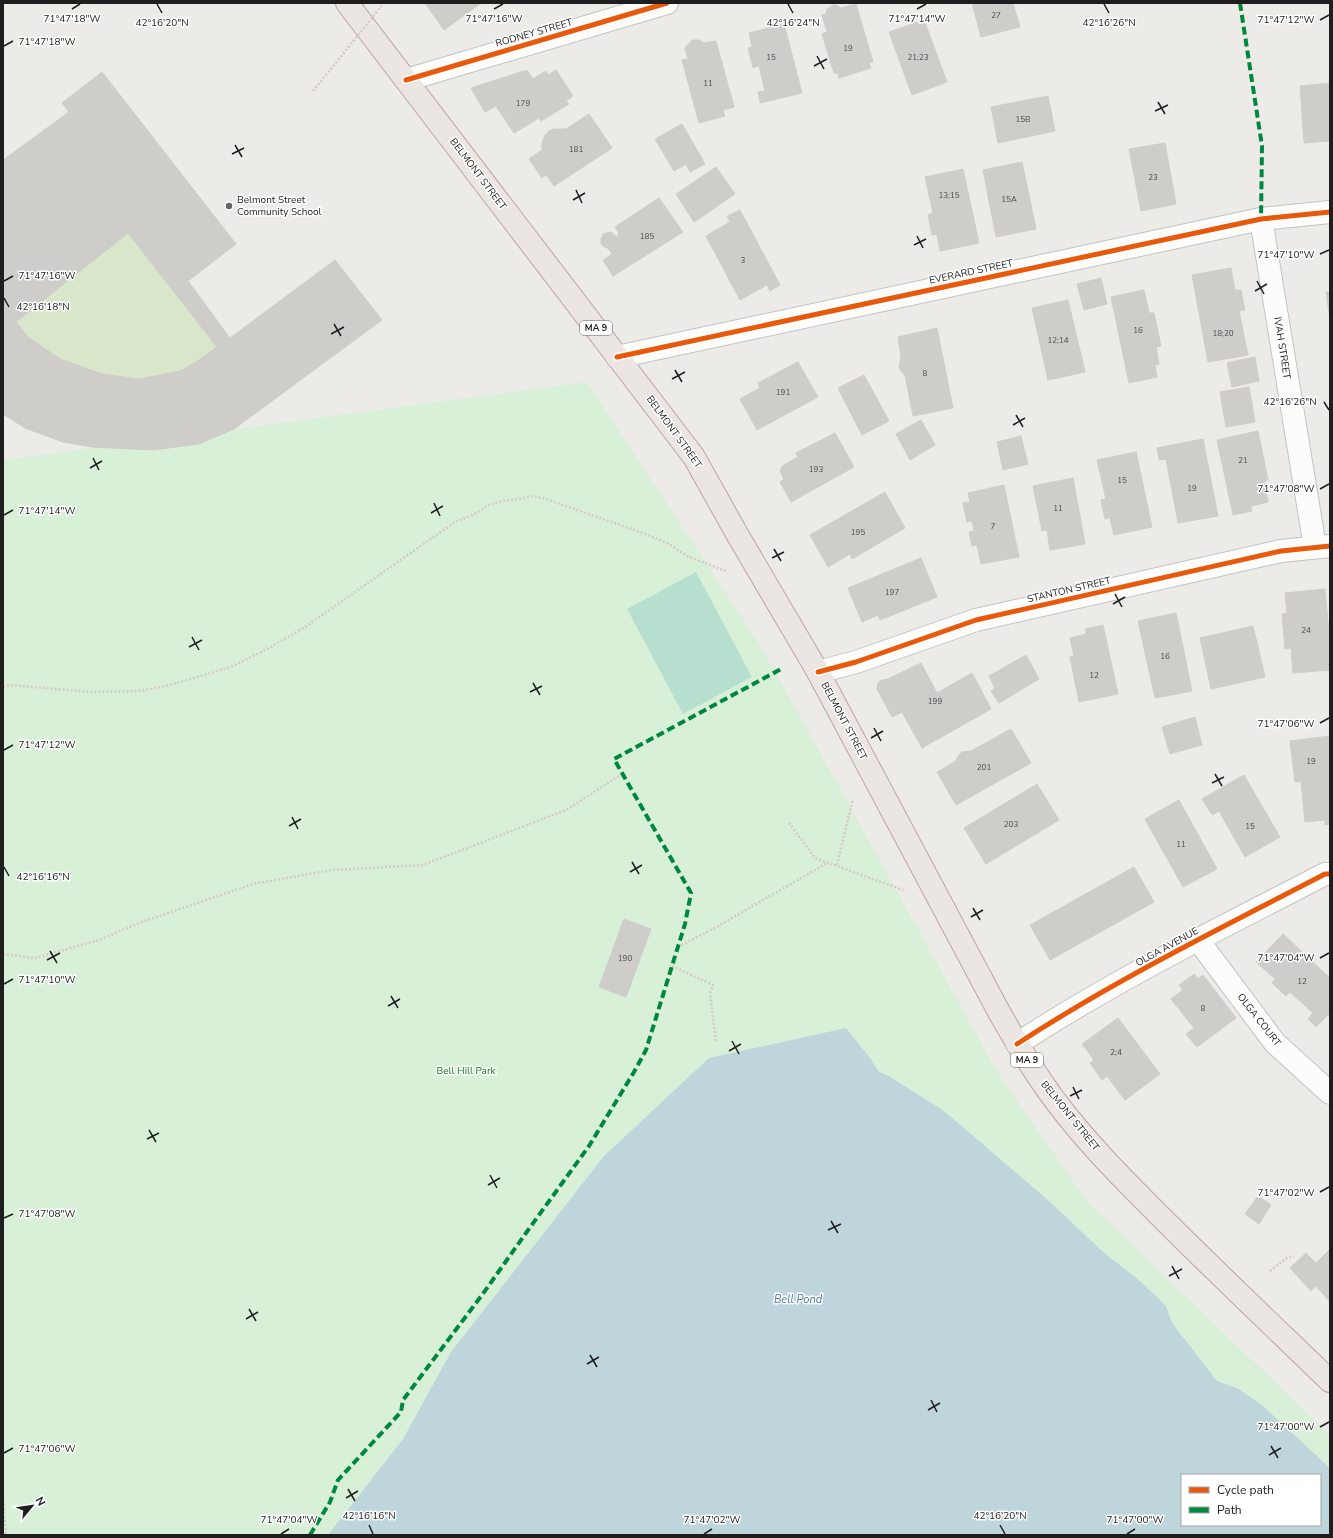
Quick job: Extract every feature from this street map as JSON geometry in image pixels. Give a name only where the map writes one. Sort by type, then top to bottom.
[{"type":"highway","name":"BELMONT STREET","points":[[347,3],[694,457],[741,541],[818,672],[1017,1044],[1054,1100],[1095,1149],[1176,1231],[1330,1381]]},
{"type":"street","name":"RODNEY STREET","points":[[406,80],[667,3]]},
{"type":"street","name":"EVERARD STREET","points":[[617,357],[1261,219],[1330,212]]},
{"type":"street","name":"IVAH STREET","points":[[1261,219],[1322,547]]},
{"type":"street","name":"STANTON STREET","points":[[818,672],[856,662],[976,620],[1281,551],[1322,547]]},
{"type":"street","name":"OLGA AVENUE","points":[[1017,1044],[1054,1020],[1198,940],[1325,874],[1330,874]]},
{"type":"street","name":"OLGA COURT","points":[[1198,940],[1275,1043],[1330,1093]]},
{"type":"path","points":[[313,91],[384,3]]},
{"type":"path","points":[[3,687],[11,685],[90,692],[140,691],[166,686],[231,667],[267,649],[305,627],[455,522],[473,515],[489,505],[530,496],[543,498],[643,532],[669,544],[687,556],[730,573]]},
{"type":"path","points":[[3,954],[35,958],[50,954],[99,940],[140,923],[253,884],[332,870],[423,865],[566,810],[622,774]]},
{"type":"path","points":[[837,865],[853,799]]},
{"type":"path","points":[[789,823],[816,858],[904,890]]},
{"type":"path","points":[[678,947],[711,930],[829,862]]},
{"type":"path","points":[[672,966],[713,985],[710,994],[716,1042]]},
{"type":"path","points":[[1270,1271],[1288,1257],[1294,1257]]},
{"type":"path","points":[[3,1496],[6,1535]]},
{"type":"green space","points":[[128,233],[217,347],[180,371],[139,379],[102,374],[60,359],[28,337],[16,322]]},
{"type":"green space","name":"Bell Hill Park","points":[[587,382],[762,648],[998,1073],[1087,1201],[1330,1435],[1330,1535],[3,1535],[3,460]]},
{"type":"green space","points":[[696,572],[752,677],[683,714],[627,609]]},
{"type":"water","name":"Bell Pond","points":[[846,1028],[870,1058],[879,1072],[887,1075],[944,1111],[1049,1201],[1102,1251],[1141,1282],[1166,1306],[1172,1323],[1217,1381],[1237,1388],[1262,1405],[1330,1468],[1330,1535],[328,1535],[403,1439],[451,1352],[604,1156],[709,1058]]},
{"type":"building","points":[[425,3],[481,3],[444,30]]},
{"type":"building","points":[[972,3],[1013,3],[1020,27],[981,37]]},
{"type":"building","points":[[856,4],[873,62],[869,63],[871,68],[839,78],[838,73],[834,73],[822,34],[827,32],[822,15],[826,14],[827,9],[833,5],[841,8]]},
{"type":"building","points":[[924,20],[947,82],[912,95],[889,32]]},
{"type":"building","points":[[784,24],[802,93],[760,103],[758,92],[765,91],[759,66],[753,68],[748,48],[752,47],[749,33]]},
{"type":"building","points":[[692,40],[699,40],[704,43],[716,41],[734,107],[723,110],[725,116],[699,123],[682,60],[688,59],[685,48]]},
{"type":"building","points":[[527,70],[533,79],[546,71],[548,75],[556,70],[573,96],[566,101],[569,104],[541,121],[539,118],[514,133],[496,106],[485,112],[471,88]]},
{"type":"building","points":[[102,72],[236,244],[188,281],[230,338],[335,260],[382,320],[234,429],[199,444],[153,450],[92,447],[63,442],[25,428],[3,414],[3,160],[69,112],[62,103]],"holes":[[[128,233],[217,347],[180,371],[139,379],[102,374],[60,359],[28,337],[16,322]]]},
{"type":"building","points":[[1330,83],[1330,141],[1304,143],[1300,86]]},
{"type":"building","points":[[1048,96],[1055,131],[998,143],[991,107]]},
{"type":"building","points":[[589,114],[612,148],[554,186],[546,175],[542,178],[529,159],[542,150],[542,143],[545,135],[549,131],[554,129],[566,129]]},
{"type":"building","points":[[682,124],[705,164],[690,172],[686,164],[674,171],[655,139]]},
{"type":"building","points":[[1165,143],[1176,204],[1141,211],[1129,149]]},
{"type":"building","points":[[1022,162],[1036,229],[996,237],[983,170]]},
{"type":"building","points":[[716,167],[735,194],[694,222],[676,194]]},
{"type":"building","points":[[963,169],[979,243],[940,251],[937,234],[932,235],[928,215],[933,213],[925,177]]},
{"type":"building","points":[[659,198],[683,232],[613,276],[603,260],[612,254],[609,249],[601,244],[603,234],[611,232],[617,237],[619,233],[615,227]]},
{"type":"building","points":[[740,210],[780,285],[770,291],[767,285],[740,300],[706,236],[730,222],[727,216]]},
{"type":"building","points":[[1231,268],[1235,290],[1241,290],[1245,310],[1239,311],[1248,355],[1208,362],[1192,275]]},
{"type":"building","points":[[1101,278],[1107,304],[1084,310],[1077,284]]},
{"type":"building","points":[[1144,290],[1149,313],[1154,313],[1161,346],[1156,347],[1159,364],[1155,365],[1157,377],[1129,383],[1111,297]]},
{"type":"building","points":[[1326,292],[1330,292],[1330,319]]},
{"type":"building","points":[[1068,300],[1085,372],[1048,380],[1032,308]]},
{"type":"building","points":[[937,328],[953,408],[913,416],[905,375],[899,367],[901,357],[898,337]]},
{"type":"building","points":[[1255,357],[1259,381],[1232,387],[1227,363]]},
{"type":"building","points":[[798,362],[818,397],[757,430],[740,399],[760,388],[758,383]]},
{"type":"building","points":[[864,375],[889,421],[862,435],[838,388]]},
{"type":"building","points":[[1249,387],[1255,422],[1226,427],[1220,392]]},
{"type":"building","points":[[921,420],[935,445],[910,460],[896,434]]},
{"type":"building","points":[[1258,431],[1268,480],[1264,481],[1268,502],[1251,506],[1252,511],[1233,515],[1217,440]]},
{"type":"building","points":[[835,433],[854,467],[791,502],[780,482],[784,479],[780,471],[782,466],[798,457],[796,453]]},
{"type":"building","points":[[1021,436],[1028,464],[1003,470],[997,442]]},
{"type":"building","points":[[1203,439],[1218,516],[1178,523],[1166,459],[1159,460],[1157,448]]},
{"type":"building","points":[[1136,452],[1152,527],[1114,535],[1110,518],[1105,519],[1101,500],[1106,499],[1097,460]]},
{"type":"building","points":[[1073,478],[1085,544],[1050,550],[1047,530],[1042,531],[1033,486]]},
{"type":"building","points":[[1004,485],[1019,557],[981,564],[977,545],[972,546],[969,532],[974,531],[972,521],[967,522],[963,503],[970,502],[968,493]]},
{"type":"building","points":[[885,492],[905,528],[852,559],[850,554],[828,567],[810,535]]},
{"type":"building","points":[[921,558],[937,597],[880,620],[878,615],[862,622],[848,588]]},
{"type":"building","points":[[1325,589],[1330,645],[1330,670],[1293,673],[1291,648],[1285,649],[1282,614],[1287,613],[1285,593]]},
{"type":"building","points":[[1176,613],[1192,691],[1155,698],[1138,621]]},
{"type":"building","points":[[1103,625],[1118,694],[1079,702],[1070,657],[1074,656],[1070,638],[1086,634],[1085,629]]},
{"type":"building","points":[[1253,626],[1265,677],[1211,689],[1200,638]]},
{"type":"building","points":[[1026,655],[1039,679],[999,703],[991,691],[995,688],[989,676]]},
{"type":"building","points":[[921,663],[937,693],[972,673],[991,709],[922,748],[902,712],[892,717],[877,689],[878,683],[882,680],[888,679]]},
{"type":"building","points":[[1195,717],[1202,745],[1170,754],[1162,727]]},
{"type":"building","points":[[1011,729],[1031,763],[956,805],[937,772],[956,761],[962,752],[971,751]]},
{"type":"building","points":[[1330,736],[1330,824],[1325,825],[1325,820],[1305,822],[1301,781],[1295,782],[1290,741]]},
{"type":"building","points":[[1244,775],[1280,837],[1245,857],[1219,811],[1212,815],[1202,799]]},
{"type":"building","points":[[1037,784],[1059,820],[986,864],[964,828]]},
{"type":"building","points":[[1179,800],[1217,869],[1183,887],[1145,819]]},
{"type":"building","points":[[1134,867],[1154,902],[1050,960],[1030,925]]},
{"type":"building","points":[[624,919],[651,929],[626,997],[599,987]]},
{"type":"building","points":[[1283,934],[1330,978],[1330,1013],[1316,1027],[1308,1019],[1313,1013],[1290,992],[1286,996],[1272,983],[1275,979],[1256,962]]},
{"type":"building","points":[[1194,974],[1198,979],[1203,975],[1236,1018],[1197,1047],[1186,1034],[1194,1028],[1171,999],[1183,990],[1179,985]]},
{"type":"building","points":[[1118,1018],[1160,1074],[1125,1100],[1107,1076],[1102,1080],[1090,1063],[1094,1060],[1082,1044]]},
{"type":"building","points":[[1258,1196],[1271,1205],[1259,1224],[1245,1214]]},
{"type":"building","points":[[1330,1249],[1330,1302],[1316,1286],[1311,1291],[1290,1268],[1306,1253],[1316,1263]]},
{"type":"marked path","points":[[1240,3],[1262,146],[1261,219]]},
{"type":"marked path","points":[[310,1535],[330,1502],[338,1480],[401,1412],[403,1400],[482,1295],[589,1146],[646,1050],[685,924],[691,893],[614,759],[783,668]]},
{"type":"cycle path","points":[[406,80],[667,3]]},
{"type":"cycle path","points":[[617,357],[1261,219],[1330,212]]},
{"type":"cycle path","points":[[818,672],[856,662],[976,620],[1281,551],[1330,546]]},
{"type":"cycle path","points":[[1017,1044],[1130,976],[1325,874],[1330,874]]},
{"type":"place","name":"Belmont Street Community School","points":[[229,206]]}]
